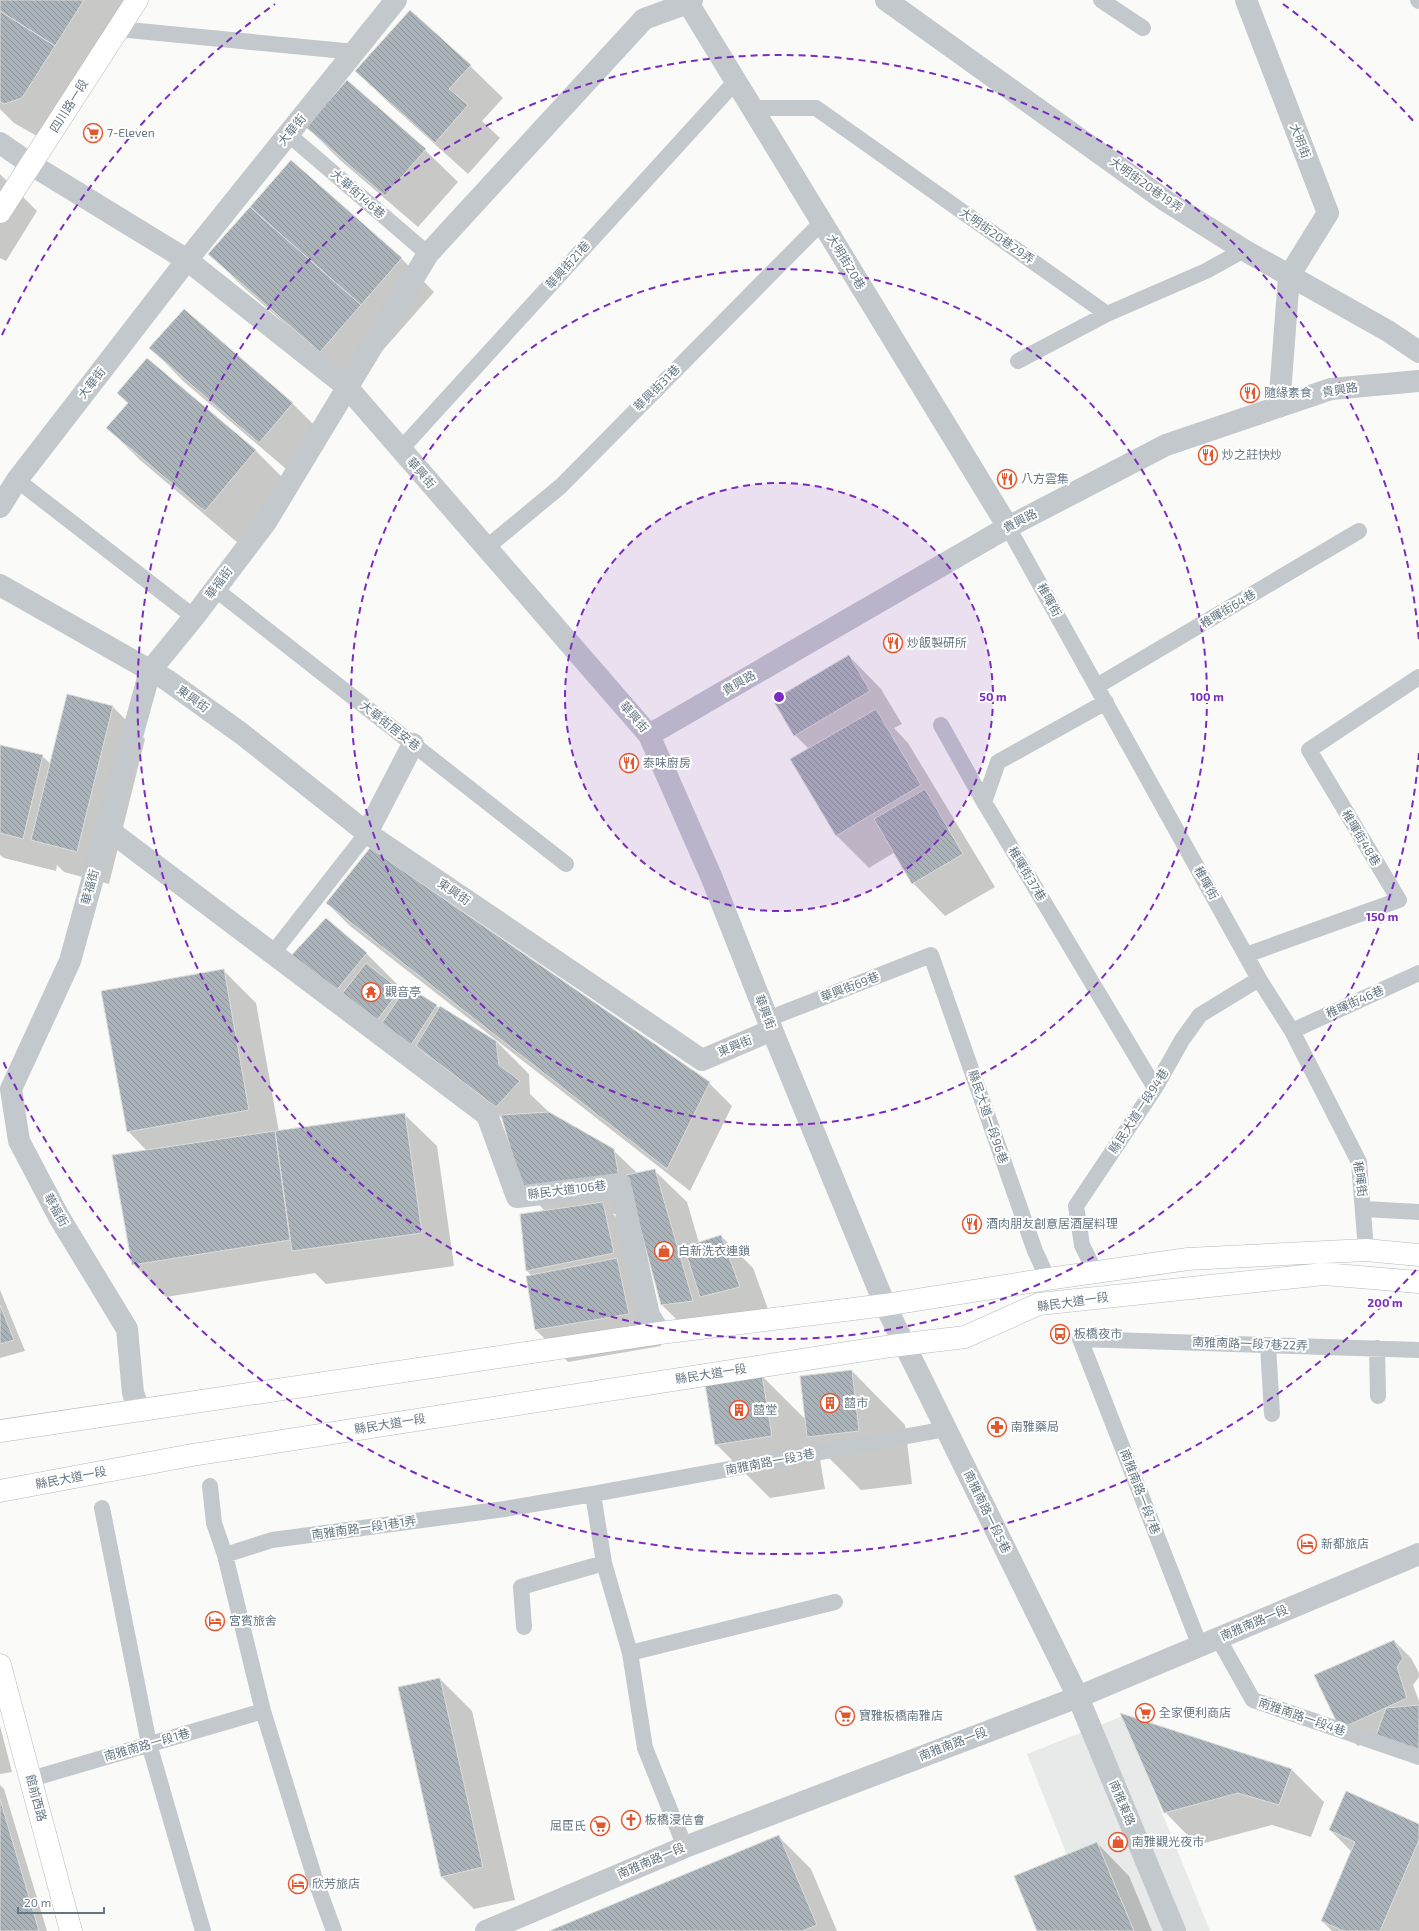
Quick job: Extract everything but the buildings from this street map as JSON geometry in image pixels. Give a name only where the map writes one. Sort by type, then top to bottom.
[{"type":"main road","name":"四川路一段","points":[[0,212],[32,166],[137,0]]},
{"type":"main road","points":[[0,1431],[660,1333],[886,1305],[1048,1279],[1188,1259],[1366,1250],[1419,1255]]},
{"type":"main road","name":"縣民大道一段","points":[[0,1491],[192,1455],[901,1335],[965,1337],[1039,1304],[1324,1274],[1419,1282]]},
{"type":"main road","name":"館前西路","points":[[0,1665],[71,1931]]},
{"type":"street","name":"大華街","points":[[0,507],[17,480],[187,260],[396,0]]},
{"type":"street","name":"大明街20巷19弄","points":[[886,0],[1166,201],[1244,250],[1388,331],[1419,352]]},
{"type":"street","name":"大明街","points":[[1246,0],[1328,213],[1289,276]]},
{"type":"street","name":"大明街20巷","points":[[688,1],[1008,527]]},
{"type":"street","name":"華福街","points":[[140,1411],[133,1393],[127,1329],[59,1217],[19,1141],[12,1089],[70,961],[150,671],[194,617],[266,522],[428,254],[644,19],[688,1]]},
{"type":"street","points":[[0,142],[32,166],[187,260]]},
{"type":"street","name":"華興街","points":[[187,260],[347,387],[649,735],[711,876],[770,1025],[886,1305],[901,1335]]},
{"type":"street","points":[[1279,407],[1289,276]]},
{"type":"street","name":"貴興路","points":[[649,735],[1008,527],[1166,445],[1331,389],[1419,381]]},
{"type":"street","points":[[0,585],[150,671]]},
{"type":"street","name":"東興街","points":[[150,671],[167,680],[242,734],[367,833],[702,1060],[770,1025]]},
{"type":"street","points":[[367,833],[413,744]]},
{"type":"street","points":[[106,828],[273,953]]},
{"type":"street","name":"縣民大道106巷","points":[[273,953],[488,1115],[517,1197],[620,1184],[649,1314],[660,1333]]},
{"type":"street","name":"南雅南路一段5巷","points":[[901,1335],[1078,1697]]},
{"type":"street","name":"南雅南路一段","points":[[486,1931],[685,1847],[1078,1697],[1419,1554]]},
{"type":"street","name":"南雅東路","points":[[1078,1697],[1175,1931]]},
{"type":"lane","points":[[1101,0],[1143,28]]},
{"type":"lane","points":[[118,29],[355,52]]},
{"type":"lane","name":"華興街21巷","points":[[401,449],[736,81]]},
{"type":"lane","name":"大明街20巷29弄","points":[[753,108],[816,108],[1107,314]]},
{"type":"lane","name":"大華街146巷","points":[[288,134],[428,254]]},
{"type":"lane","name":"華興街31巷","points":[[486,548],[561,486],[822,222]]},
{"type":"lane","points":[[1018,361],[1107,314],[1206,271],[1244,250]]},
{"type":"lane","points":[[17,480],[194,617]]},
{"type":"lane","name":"稚暉街","points":[[1008,527],[1259,979],[1292,1031],[1360,1162],[1366,1250]]},
{"type":"lane","name":"稚暉街64巷","points":[[1097,686],[1359,531]]},
{"type":"lane","name":"大華街居安巷","points":[[215,589],[566,864]]},
{"type":"lane","name":"稚暉街48巷","points":[[1246,955],[1399,900],[1309,750],[1419,677]]},
{"type":"lane","points":[[984,802],[998,762],[1106,702]]},
{"type":"lane","name":"稚暉街37巷","points":[[941,725],[984,802],[1155,1088]]},
{"type":"lane","points":[[273,953],[367,833]]},
{"type":"lane","name":"華興街69巷","points":[[770,1025],[931,955]]},
{"type":"lane","name":"縣民大道一段96巷","points":[[931,955],[1035,1251],[1048,1279]]},
{"type":"lane","name":"稚暉街46巷","points":[[1292,1031],[1419,973]]},
{"type":"lane","name":"縣民大道一段94巷","points":[[1095,1272],[1082,1245],[1076,1206],[1155,1088],[1182,1040],[1200,1015],[1259,979]]},
{"type":"lane","points":[[1364,1209],[1419,1212]]},
{"type":"lane","name":"南雅南路一段7巷22弄","points":[[1080,1339],[1419,1350]]},
{"type":"lane","name":"南雅南路一段7巷","points":[[1080,1339],[1209,1642]]},
{"type":"lane","points":[[1268,1345],[1272,1414]]},
{"type":"lane","points":[[1377,1348],[1378,1396]]},
{"type":"lane","name":"南雅南路一段3巷","points":[[504,1509],[946,1429]]},
{"type":"lane","points":[[210,1486],[214,1523],[224,1555],[263,1710],[315,1879],[334,1931]]},
{"type":"lane","points":[[593,1494],[604,1563],[630,1653],[645,1748],[685,1847]]},
{"type":"lane","points":[[102,1508],[149,1744],[203,1931]]},
{"type":"lane","name":"南雅南路一段1巷1弄","points":[[224,1555],[272,1540],[504,1509]]},
{"type":"lane","points":[[524,1627],[521,1587],[604,1563]]},
{"type":"lane","points":[[630,1653],[834,1602]]},
{"type":"lane","name":"南雅南路一段4巷","points":[[1209,1642],[1253,1700],[1419,1757]]},
{"type":"lane","name":"南雅南路一段1巷","points":[[31,1779],[263,1710]]},
{"type":"shaded area","name":"南雅觀光夜市","points":[[1123,1716],[1210,1931],[1097,1931],[1027,1754]]},
{"type":"place","name":"7-Eleven","points":[[93,133]]},
{"type":"place","name":"隨緣素食","points":[[1250,393]]},
{"type":"place","name":"炒之莊快炒","points":[[1208,455]]},
{"type":"place","name":"八方雲集","points":[[1007,479]]},
{"type":"place","name":"炒飯製研所","points":[[893,643]]},
{"type":"place","name":"泰味廚房","points":[[629,763]]},
{"type":"place","name":"觀音亭","points":[[371,992]]},
{"type":"place","name":"酒肉朋友創意居酒屋料理","points":[[972,1224]]},
{"type":"place","name":"白新洗衣連鎖","points":[[664,1251]]},
{"type":"place","name":"板橋夜市","points":[[1060,1334]]},
{"type":"place","name":"囍市","points":[[830,1403]]},
{"type":"place","name":"囍堂","points":[[739,1410]]},
{"type":"place","name":"南雅藥局","points":[[997,1427]]},
{"type":"place","name":"新都旅店","points":[[1307,1544]]},
{"type":"place","name":"宮賓旅舍","points":[[215,1621]]},
{"type":"place","name":"全家便利商店","points":[[1145,1713]]},
{"type":"place","name":"寶雅板橋南雅店","points":[[845,1716]]},
{"type":"place","name":"板橋浸信會","points":[[631,1820]]},
{"type":"place","name":"屈臣氏","points":[[600,1826]]},
{"type":"place","name":"南雅觀光夜市","points":[[1118,1842]]},
{"type":"place","name":"欣芳旅店","points":[[298,1884]]}]
